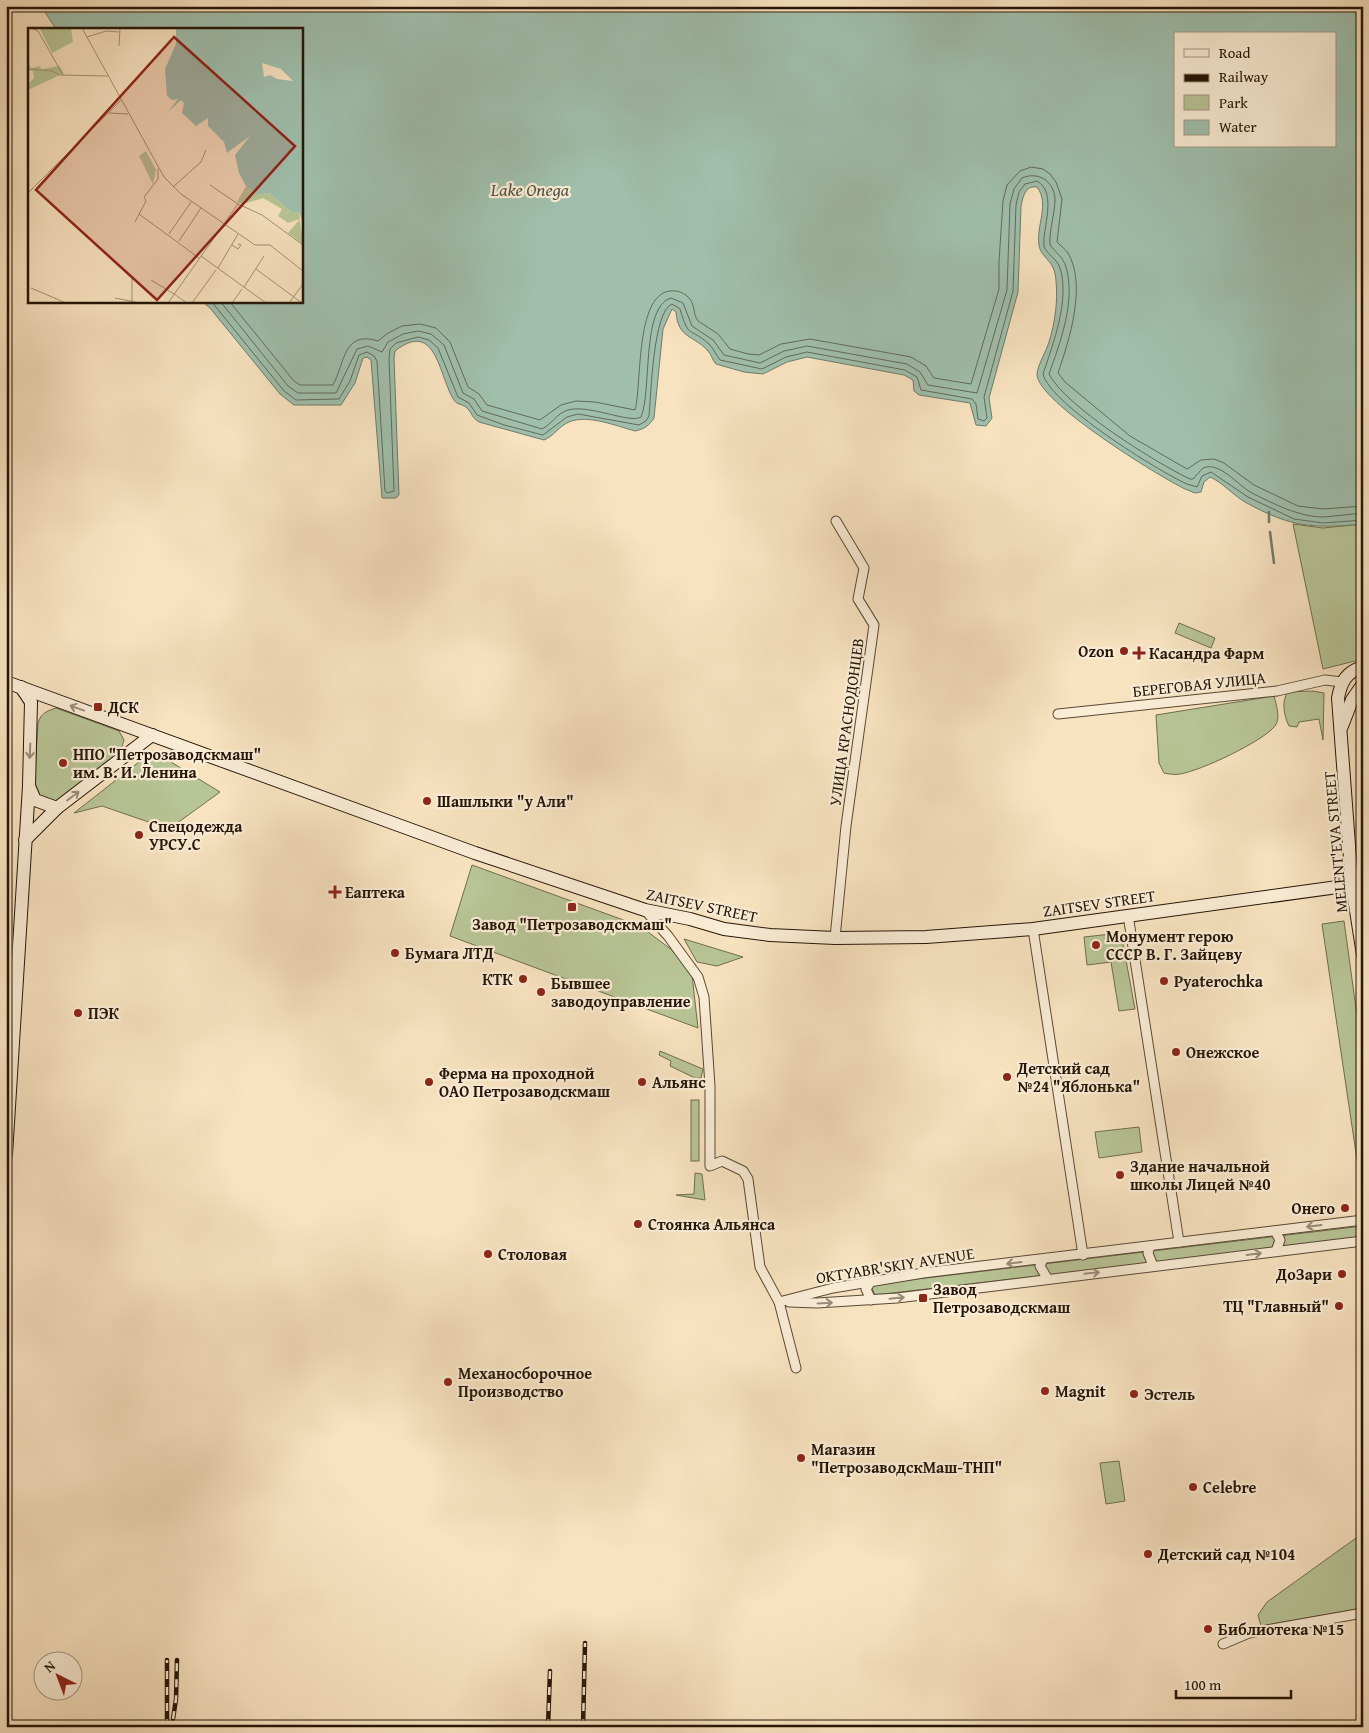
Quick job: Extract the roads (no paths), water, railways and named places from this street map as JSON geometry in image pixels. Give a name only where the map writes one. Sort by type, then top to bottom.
[{"type":"main road","points":[[1360,687],[1348,690],[1345,678],[1363,667]]},
{"type":"main road","name":"MELENT'EVA STREET","points":[[1345,678],[1338,698],[1362,948]]},
{"type":"main road","name":"ZAITSEV STREET","points":[[6,682],[475,853],[644,910],[690,919],[724,929],[770,935],[835,938],[926,937],[1033,930],[1357,884]]},
{"type":"main road","points":[[6,1155],[29,786],[31,702],[21,687]]},
{"type":"main road","points":[[1342,726],[1352,700],[1360,687]]},
{"type":"main road","points":[[31,715],[47,702],[58,701]]},
{"type":"main road","points":[[123,724],[130,742],[125,756]]},
{"type":"main road","points":[[25,840],[57,808],[152,735]]},
{"type":"main road","points":[[29,786],[35,800],[57,808]]},
{"type":"street","name":"УЛИЦА КРАСНОДОНЦЕВ","points":[[835,938],[846,826],[874,625],[858,599],[864,568],[836,521]]},
{"type":"street","name":"БЕРЕГОВАЯ УЛИЦА","points":[[1058,714],[1277,691],[1325,680],[1345,678]]},
{"type":"street","points":[[644,910],[668,936],[698,976],[704,997],[710,1086],[710,1166],[722,1161],[743,1171],[748,1179],[760,1267],[779,1302],[796,1368]]},
{"type":"street","points":[[1128,915],[1179,1242]]},
{"type":"street","points":[[1033,930],[1083,1255]]},
{"type":"street","name":"OKTYABR'SKIY AVENUE","points":[[779,1302],[871,1281],[1363,1220]]},
{"type":"street","points":[[1275,1231],[1280,1240],[1276,1251]]},
{"type":"street","name":"OKTYABR'SKIY AVENUE","points":[[779,1302],[817,1303],[871,1300],[1363,1241]]},
{"type":"street","points":[[1150,1246],[1148,1252],[1153,1266]]},
{"type":"street","points":[[1043,1259],[1041,1272],[1047,1278]]},
{"type":"street","points":[[871,1281],[866,1289],[871,1300]]},
{"type":"street","points":[[1223,1644],[1249,1633],[1363,1613]]},
{"type":"water","name":"Lake Onega","points":[[41,6],[1363,6],[1363,524],[1315,526],[1275,517],[1245,502],[1210,477],[1204,482],[1201,492],[1195,493],[1151,470],[1101,437],[1056,402],[1042,386],[1037,374],[1053,327],[1057,289],[1053,268],[1040,250],[1039,245],[1043,208],[1041,194],[1037,187],[1030,188],[1025,192],[1021,206],[1018,292],[989,398],[992,418],[986,426],[976,425],[970,403],[919,395],[914,391],[913,380],[904,375],[807,357],[787,362],[763,374],[744,372],[716,364],[703,346],[683,332],[677,321],[676,312],[672,309],[663,329],[654,418],[646,427],[635,431],[585,419],[565,424],[544,440],[479,422],[467,408],[454,400],[435,355],[428,346],[420,342],[409,343],[395,351],[399,495],[396,498],[382,498],[371,360],[367,357],[363,358],[355,383],[341,405],[294,405],[280,394],[204,303],[197,302],[302,302],[302,28],[55,28]]},
{"type":"waterway","points":[[1269,512],[1269,522]]},
{"type":"waterway","points":[[1270,532],[1274,563]]},
{"type":"railway","points":[[583,1727],[585,1643]]},
{"type":"railway","points":[[167,1660],[167,1727]]},
{"type":"railway","points":[[173,1719],[176,1699],[177,1660]]},
{"type":"railway","points":[[548,1727],[550,1671]]},
{"type":"place","name":"Ozon","points":[[1124,651]]},
{"type":"place","name":"Касандра Фарм","points":[[1139,653]]},
{"type":"place","name":"ДСК","points":[[98,707]]},
{"type":"place","name":"НПО \"Петрозаводскмаш\" им. В. И. Ленина","points":[[63,763]]},
{"type":"place","name":"Шашлыки \"у Али\"","points":[[427,801]]},
{"type":"place","name":"Спецодежда УРСУ.С","points":[[139,835]]},
{"type":"place","name":"Еаптека","points":[[335,892]]},
{"type":"place","name":"Завод \"Петрозаводскмаш\"","points":[[572,907]]},
{"type":"place","name":"Монумент герою СССР В. Г. Зайцеву","points":[[1096,945]]},
{"type":"place","name":"Бумага ЛТД","points":[[395,953]]},
{"type":"place","name":"КТК","points":[[523,979]]},
{"type":"place","name":"Pyaterochka","points":[[1164,981]]},
{"type":"place","name":"Бывшее заводоуправление","points":[[541,992]]},
{"type":"place","name":"ПЭК","points":[[78,1013]]},
{"type":"place","name":"Онежское","points":[[1176,1052]]},
{"type":"place","name":"Детский сад №24 \"Яблонька\"","points":[[1007,1077]]},
{"type":"place","name":"Ферма на проходной ОАО Петрозаводскмаш","points":[[429,1082]]},
{"type":"place","name":"Альянс","points":[[642,1082]]},
{"type":"place","name":"Здание начальной школы Лицей №40","points":[[1120,1175]]},
{"type":"place","name":"Онего","points":[[1345,1208]]},
{"type":"place","name":"Стоянка Альянса","points":[[638,1224]]},
{"type":"place","name":"Столовая","points":[[488,1254]]},
{"type":"place","name":"ДоЗари","points":[[1342,1274]]},
{"type":"place","name":"Завод Петрозаводскмаш","points":[[923,1298]]},
{"type":"place","name":"ТЦ \"Главный\"","points":[[1339,1306]]},
{"type":"place","name":"Механосборочное Производство","points":[[448,1382]]},
{"type":"place","name":"Magnit","points":[[1045,1391]]},
{"type":"place","name":"Эстель","points":[[1134,1394]]},
{"type":"place","name":"Магазин \"ПетрозаводскМаш-ТНП\"","points":[[801,1458]]},
{"type":"place","name":"Celebre","points":[[1193,1487]]},
{"type":"place","name":"Детский сад №104","points":[[1148,1554]]},
{"type":"place","name":"Библиотека №15","points":[[1208,1629]]}]
